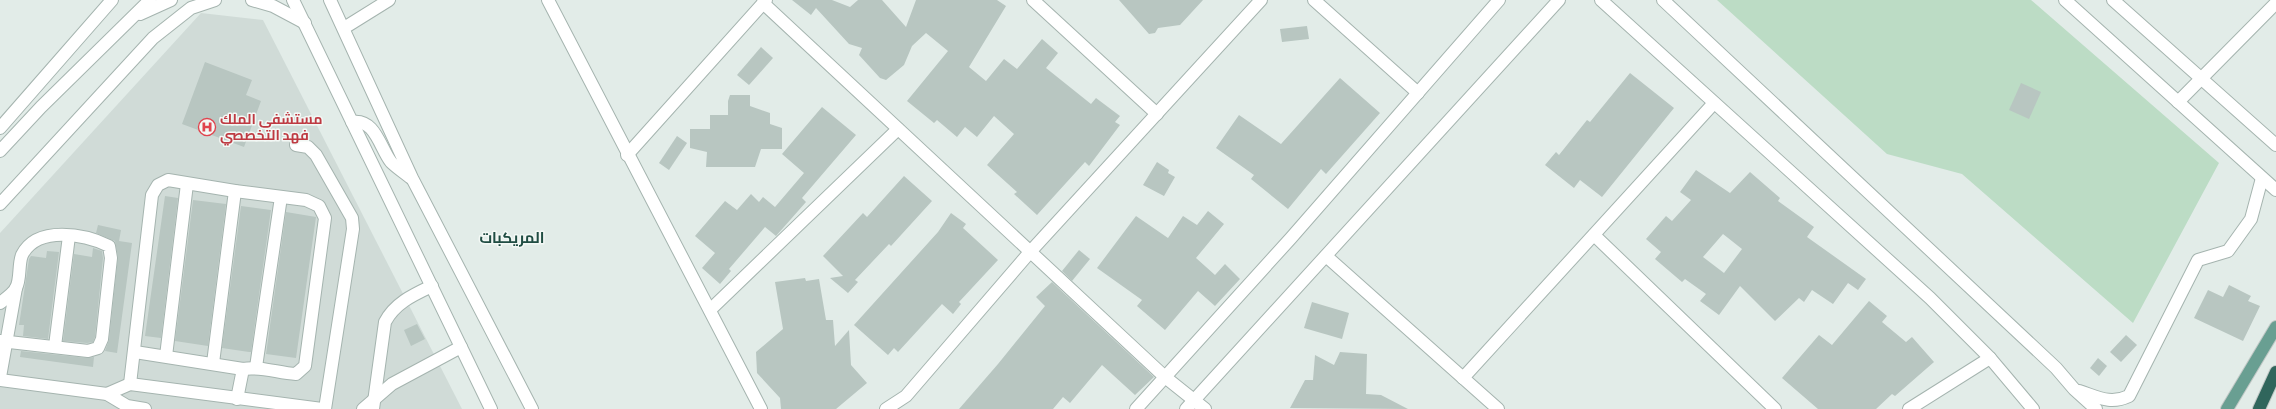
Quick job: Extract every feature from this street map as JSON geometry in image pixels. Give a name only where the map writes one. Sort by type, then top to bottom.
[{"type":"highway","points":[[2259,409],[2276,372]]},
{"type":"main road","points":[[2227,409],[2276,327]]},
{"type":"street","points":[[0,128],[112,0]]},
{"type":"street","points":[[0,151],[41,107],[150,0]]},
{"type":"street","points":[[133,17],[171,0]]},
{"type":"street","points":[[0,204],[153,38],[191,8],[215,0]]},
{"type":"street","points":[[252,0],[273,6],[305,23]]},
{"type":"street","points":[[330,0],[412,178],[532,409]]},
{"type":"street","points":[[344,28],[389,0]]},
{"type":"street","points":[[548,0],[761,409]]},
{"type":"street","points":[[1033,0],[1157,114]]},
{"type":"street","points":[[886,409],[906,396],[1030,252],[1262,0]]},
{"type":"street","points":[[1314,0],[1418,93]]},
{"type":"street","points":[[1136,409],[1291,238],[1499,0]]},
{"type":"street","points":[[1186,409],[1559,0]]},
{"type":"street","points":[[1601,0],[1930,298],[1990,358],[2033,409]]},
{"type":"street","points":[[1663,0],[2056,368],[2074,389],[2096,409]]},
{"type":"street","points":[[2065,0],[2276,190]]},
{"type":"street","points":[[2112,0],[2276,145]]},
{"type":"street","points":[[291,2],[305,23],[491,409]]},
{"type":"street","points":[[628,155],[764,2],[898,129],[1165,377],[1205,409]]},
{"type":"street","points":[[2178,102],[2200,78],[2276,3]]},
{"type":"street","points":[[1463,378],[1714,103]]},
{"type":"street","points":[[352,122],[362,121],[370,126],[392,162],[412,178]]},
{"type":"street","points":[[710,310],[898,129]]},
{"type":"street","points":[[296,145],[308,147],[316,155],[352,218],[353,229],[325,409]]},
{"type":"street","points":[[2074,389],[2107,400],[2118,401],[2129,396],[2198,260],[2228,251],[2251,219],[2262,178]]},
{"type":"street","points":[[130,384],[135,352],[152,194],[158,185],[168,180],[235,191],[306,200],[319,206],[325,218],[305,366],[296,374],[278,373],[256,366],[243,369],[213,363],[135,352]]},
{"type":"street","points":[[166,356],[187,184]]},
{"type":"street","points":[[213,363],[235,191]]},
{"type":"street","points":[[256,366],[281,197]]},
{"type":"street","points":[[4,342],[55,346],[88,351],[98,348],[102,339],[111,258],[109,246],[94,239],[51,234],[33,241],[22,255],[4,342],[0,379],[107,394],[127,406],[145,409]]},
{"type":"street","points":[[1594,235],[1775,409]]},
{"type":"street","points":[[55,346],[69,236]]},
{"type":"street","points":[[1326,256],[1498,409]]},
{"type":"street","points":[[374,405],[385,322],[390,312],[409,297],[432,286]]},
{"type":"street","points":[[0,304],[16,288]]},
{"type":"street","points":[[363,409],[374,405],[392,384],[461,347]]},
{"type":"street","points":[[1909,409],[1990,358]]},
{"type":"street","points":[[237,399],[243,369]]},
{"type":"street","points":[[107,394],[130,384],[322,409]]},
{"type":"shaded area","name":"مستشفى الملك فهد التخصصي","points":[[201,13],[263,20],[462,409],[0,409],[0,233]]},
{"type":"green space","points":[[1717,0],[2031,0],[2219,163],[2133,323],[1962,174],[1887,154]]},
{"type":"building","points":[[792,0],[832,0],[850,7],[858,0],[882,0],[906,27],[916,0],[997,0],[1006,6],[969,67],[986,81],[1004,59],[1017,69],[1042,39],[1058,53],[1046,68],[1091,104],[1096,98],[1120,116],[1115,122],[1120,125],[1089,166],[1085,162],[1037,215],[1014,194],[1017,192],[987,165],[1014,134],[994,116],[977,137],[965,127],[957,137],[937,120],[934,123],[907,101],[948,51],[926,33],[912,46],[904,65],[886,80],[880,78],[859,55],[862,48],[849,44],[816,8],[811,15]]},
{"type":"building","points":[[1119,0],[1203,0],[1180,25],[1158,28],[1155,33],[1149,34]]},
{"type":"building","points":[[1307,26],[1309,39],[1282,42],[1280,29]]},
{"type":"building","points":[[761,47],[773,58],[749,85],[737,75]]},
{"type":"building","points":[[205,62],[252,80],[246,95],[261,101],[244,147],[182,124]]},
{"type":"building","points":[[1630,73],[1674,108],[1602,197],[1580,180],[1574,188],[1545,165],[1556,152],[1559,155],[1587,120],[1590,122]]},
{"type":"building","points":[[1340,78],[1380,113],[1326,174],[1321,169],[1288,209],[1251,179],[1254,175],[1216,148],[1239,115],[1281,144]]},
{"type":"building","points":[[2021,83],[2041,92],[2029,119],[2009,110]]},
{"type":"building","points":[[730,95],[750,95],[750,106],[770,113],[770,124],[782,128],[782,149],[761,149],[755,167],[706,167],[707,152],[690,148],[690,129],[710,129],[710,115],[728,115],[728,101]]},
{"type":"building","points":[[822,107],[856,135],[802,198],[806,202],[776,236],[765,227],[729,269],[731,271],[720,284],[702,268],[715,253],[695,236],[725,201],[737,210],[751,194],[759,202],[763,197],[775,207],[804,173],[782,154]]},
{"type":"building","points":[[677,136],[687,143],[669,170],[659,163]]},
{"type":"building","points":[[1157,162],[1169,170],[1168,173],[1175,177],[1164,196],[1143,185]]},
{"type":"building","points":[[1696,170],[1730,193],[1750,172],[1780,198],[1778,201],[1814,227],[1807,237],[1866,279],[1858,290],[1848,283],[1833,304],[1812,290],[1804,302],[1799,298],[1775,321],[1740,286],[1719,315],[1700,301],[1706,294],[1685,279],[1682,282],[1655,259],[1661,252],[1646,239],[1666,216],[1672,221],[1691,200],[1680,192]],"holes":[[[1723,234],[1742,249],[1724,273],[1703,257]]]},
{"type":"building","points":[[904,176],[932,201],[891,246],[889,244],[855,280],[858,282],[848,293],[830,278],[843,276],[823,256],[863,213],[867,217]]},
{"type":"building","points":[[165,196],[178,198],[161,338],[145,336]]},
{"type":"building","points":[[193,200],[226,204],[208,346],[175,341]]},
{"type":"building","points":[[241,206],[271,210],[251,352],[222,348]]},
{"type":"building","points":[[1208,211],[1224,224],[1196,258],[1215,275],[1225,264],[1240,279],[1215,306],[1198,291],[1165,330],[1137,306],[1142,300],[1097,268],[1136,216],[1168,238],[1183,216],[1197,225]]},
{"type":"building","points":[[286,212],[316,217],[296,358],[266,354]]},
{"type":"building","points":[[951,213],[966,224],[963,228],[998,260],[959,302],[961,304],[953,314],[942,304],[898,352],[894,348],[888,355],[854,325],[938,232]]},
{"type":"building","points":[[98,225],[121,230],[119,241],[132,243],[117,353],[105,351],[109,340],[118,257],[115,241],[96,233]]},
{"type":"building","points":[[93,248],[102,251],[103,258],[95,337],[93,342],[87,343],[63,341],[74,254],[92,257]]},
{"type":"building","points":[[1079,250],[1090,259],[1072,281],[1062,271]]},
{"type":"building","points":[[47,251],[59,252],[48,339],[23,336],[24,325],[19,325],[29,259],[31,256],[46,258]]},
{"type":"building","points":[[805,278],[806,281],[819,279],[826,320],[833,320],[835,346],[849,330],[851,365],[867,383],[836,409],[781,409],[780,398],[757,373],[756,352],[783,329],[775,282]]},
{"type":"building","points":[[1052,282],[1154,377],[1135,395],[1102,365],[1070,403],[1063,397],[1053,409],[959,409],[1045,306],[1036,297]]},
{"type":"building","points":[[2229,285],[2251,296],[2248,301],[2260,306],[2243,341],[2194,318],[2208,290],[2223,297]]},
{"type":"building","points":[[1869,301],[1887,316],[1882,322],[1906,342],[1912,337],[1934,362],[1895,396],[1892,394],[1876,409],[1818,409],[1782,378],[1819,335],[1832,345]]},
{"type":"building","points":[[1312,302],[1349,313],[1342,339],[1304,328]]},
{"type":"building","points":[[417,324],[425,339],[411,346],[404,330]]},
{"type":"building","points":[[2126,335],[2137,345],[2121,362],[2110,352]]},
{"type":"building","points":[[21,351],[87,358],[94,357],[93,367],[20,357]]},
{"type":"building","points":[[1340,352],[1367,354],[1366,394],[1381,395],[1408,409],[1290,408],[1305,380],[1313,380],[1315,355],[1334,365]]},
{"type":"building","points":[[2098,358],[2107,366],[2099,376],[2090,368]]},
{"type":"place","name":"مستشفى الملك فهد التخصصي","points":[[207,127]]},
{"type":"district","name":"المريكبات","points":[[512,238]]}]
